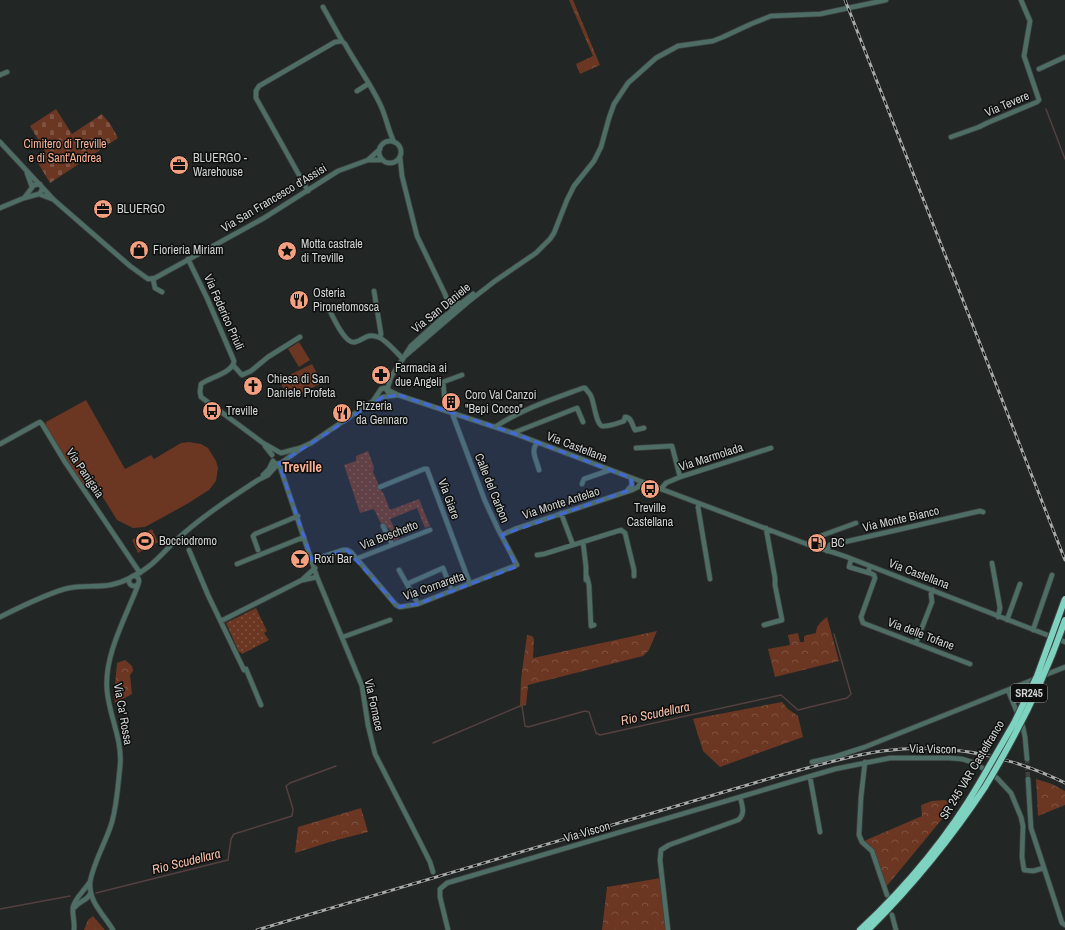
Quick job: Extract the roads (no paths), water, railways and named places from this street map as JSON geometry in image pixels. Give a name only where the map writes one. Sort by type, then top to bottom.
[{"type":"highway","name":"SR 245 VAR Castelfranco","points":[[860,930],[886,904],[931,853],[962,812],[1014,723],[1037,676],[1065,599]]},
{"type":"highway","name":"SR 245 VAR Castelfranco","points":[[868,930],[894,904],[935,857],[965,818],[985,788],[1030,707],[1050,662],[1065,620]]},
{"type":"street","name":"Via San Daniele","points":[[384,396],[388,394],[386,389],[389,382],[411,346],[455,308],[541,249],[554,233],[574,186],[594,161],[602,147],[614,104],[635,75],[656,58],[678,46],[723,37],[771,16],[820,14],[885,0]]},
{"type":"street","name":"Via Tevere","points":[[951,136],[979,127],[1040,100],[1024,56],[1030,21],[1022,0]]},
{"type":"street","points":[[323,7],[380,103],[387,128],[394,142],[400,147],[400,157],[391,163],[383,160],[380,156],[380,149],[385,143],[387,128]]},
{"type":"street","points":[[308,191],[256,98],[256,91],[259,86],[335,42],[342,41]]},
{"type":"street","points":[[1039,69],[1065,57]]},
{"type":"street","points":[[0,75],[7,72]]},
{"type":"street","points":[[357,91],[368,84]]},
{"type":"street","points":[[0,142],[54,200],[130,266],[151,279],[155,288],[162,292]]},
{"type":"street","points":[[385,143],[394,142]]},
{"type":"street","name":"Via San Francesco d'Assisi","points":[[368,160],[380,149]]},
{"type":"street","name":"Via San Daniele","points":[[400,157],[402,176],[417,236],[450,303]]},
{"type":"street","name":"Via San Francesco d'Assisi","points":[[151,279],[264,218],[338,171],[368,160],[383,160]]},
{"type":"street","name":"Via San Daniele","points":[[391,163],[398,168],[402,176]]},
{"type":"street","points":[[25,170],[33,192],[54,200]]},
{"type":"street","points":[[24,198],[35,184],[41,186]]},
{"type":"street","points":[[0,208],[38,194],[42,190],[41,186]]},
{"type":"street","name":"Via Federico Priuli","points":[[188,259],[234,359],[233,365],[228,370],[207,379],[201,384],[201,397],[263,443]]},
{"type":"street","name":"Via San Daniele","points":[[404,357],[444,322],[495,281]]},
{"type":"street","points":[[374,291],[381,334],[380,337]]},
{"type":"street","points":[[444,322],[443,320],[455,308],[468,302]]},
{"type":"street","points":[[450,303],[455,308]]},
{"type":"street","points":[[450,303],[462,303]]},
{"type":"street","points":[[446,315],[450,303]]},
{"type":"street","points":[[328,307],[341,332],[347,340],[355,342],[366,336],[380,337],[404,357]]},
{"type":"street","points":[[233,365],[242,375],[252,372],[268,357],[300,337]]},
{"type":"street","points":[[446,411],[443,382],[462,375]]},
{"type":"street","points":[[495,427],[532,407],[585,388],[591,396],[596,416],[601,426],[608,426],[624,421],[625,417],[628,417],[630,418],[635,430],[644,428]]},
{"type":"street","name":"Via Castellana","points":[[373,401],[379,392],[386,389],[398,395],[513,433],[661,490],[933,590],[1065,642]]},
{"type":"street","points":[[379,392],[384,396]]},
{"type":"street","name":"Via Castellana","points":[[300,448],[373,401],[384,396],[398,395]]},
{"type":"street","points":[[513,433],[577,408],[583,422]]},
{"type":"street","name":"Calle del Carbon","points":[[452,413],[486,501],[498,529],[517,565],[516,567]]},
{"type":"street","name":"Via Panigaia","points":[[0,444],[38,422],[42,424],[65,462],[140,573]]},
{"type":"street","points":[[263,443],[284,456],[280,463]]},
{"type":"street","points":[[0,617],[41,598],[64,590],[101,587],[121,582],[140,573],[179,537],[259,479],[269,469],[273,461],[272,455],[263,443]]},
{"type":"street","name":"Via Castellana","points":[[537,443],[533,447],[533,451],[540,470]]},
{"type":"street","points":[[636,448],[672,446],[680,477]]},
{"type":"street","points":[[272,455],[274,453],[300,448]]},
{"type":"street","points":[[259,479],[268,475],[280,463],[300,448]]},
{"type":"street","name":"Via Marmolada","points":[[661,490],[666,483],[680,477],[771,448]]},
{"type":"street","points":[[273,461],[280,463]]},
{"type":"street","name":"Via Fornace","points":[[280,463],[317,577],[362,686],[368,725],[375,754],[430,862],[433,872]]},
{"type":"street","name":"Via Giare","points":[[380,487],[427,469],[470,584]]},
{"type":"street","name":"Via Castellana","points":[[582,484],[584,479],[610,470]]},
{"type":"street","points":[[627,491],[632,485],[631,478]]},
{"type":"street","name":"Via Monte Antelao","points":[[502,535],[515,529],[635,489],[641,482]]},
{"type":"street","points":[[699,504],[698,507],[710,579]]},
{"type":"street","name":"Via Monte Bianco","points":[[827,551],[830,546],[840,543],[980,511],[983,512]]},
{"type":"street","points":[[562,513],[573,545]]},
{"type":"street","points":[[258,550],[253,536],[255,534],[298,516]]},
{"type":"street","points":[[809,545],[812,539],[856,523]]},
{"type":"street","points":[[383,526],[392,544]]},
{"type":"street","points":[[764,625],[782,620],[766,528]]},
{"type":"street","name":"Via Boschetto","points":[[356,559],[430,530]]},
{"type":"street","points":[[537,555],[622,530],[624,532],[634,570],[634,576]]},
{"type":"street","points":[[237,564],[304,537]]},
{"type":"street","points":[[583,542],[586,579],[589,585],[591,626],[594,625]]},
{"type":"street","points":[[189,550],[244,670],[246,669],[261,705]]},
{"type":"street","name":"Via Cornaretta","points":[[312,560],[343,550],[348,550],[398,607],[418,604],[516,567]]},
{"type":"street","points":[[851,559],[849,567],[869,573],[870,567]]},
{"type":"street","points":[[992,563],[1000,608],[998,616]]},
{"type":"street","name":"Via Ca' Rossa","points":[[74,930],[73,913],[76,900],[90,882],[115,809],[120,755],[119,740],[108,697],[107,683],[111,656],[122,624],[148,567]]},
{"type":"street","points":[[302,580],[315,568]]},
{"type":"street","points":[[407,584],[443,568],[452,591]]},
{"type":"street","points":[[399,570],[418,604]]},
{"type":"street","name":"Via delle Tofane","points":[[869,573],[875,578],[861,617],[864,624],[970,664]]},
{"type":"street","points":[[1033,630],[1052,575]]},
{"type":"street","points":[[121,582],[135,586],[139,584],[138,578],[132,577]]},
{"type":"street","points":[[132,577],[129,581],[133,598]]},
{"type":"street","points":[[221,621],[302,580],[317,577]]},
{"type":"street","points":[[1007,620],[1020,584]]},
{"type":"street","points":[[916,643],[932,602],[931,594],[933,590]]},
{"type":"street","points":[[343,637],[390,620]]},
{"type":"street","name":"Via Viscon","points":[[812,762],[849,752],[1065,667]]},
{"type":"street","points":[[1008,690],[1023,727],[1026,759]]},
{"type":"street","name":"Via Viscon","points":[[448,930],[440,897],[440,889],[447,883],[835,769],[890,758],[949,758],[969,761],[997,778],[1011,793],[1021,817],[1023,826],[1022,857],[1024,870],[1034,871],[1044,868]]},
{"type":"street","points":[[865,762],[859,835],[862,842],[872,851],[887,895]]},
{"type":"street","points":[[810,777],[820,832]]},
{"type":"street","points":[[1028,779],[1031,828],[1062,923],[1065,925]]},
{"type":"street","points":[[668,930],[660,860],[661,850],[669,845],[738,820],[743,814],[740,797]]},
{"type":"street","name":"Via Ca' Rossa","points":[[90,882],[90,894],[94,904],[113,930]]},
{"type":"street","points":[[81,894],[90,894]]},
{"type":"street","points":[[73,913],[76,905],[85,900],[90,894]]},
{"type":"street","name":"Via Ca' Rossa","points":[[85,900],[91,901],[94,904]]},
{"type":"street","points":[[892,915],[896,930]]},
{"type":"waterway","name":"Rio Scudellara","points":[[1046,109],[1065,159]]},
{"type":"waterway","name":"Rio Scudellara","points":[[433,743],[520,706],[522,706],[525,726],[528,727],[585,711],[589,712],[596,733],[600,735],[781,695],[798,710],[847,698],[851,694],[834,634]]},
{"type":"waterway","name":"Rio Scudellara","points":[[96,893],[228,860],[231,839],[234,834],[292,816],[293,809],[286,786],[290,783],[336,766]]},
{"type":"waterway","name":"Rio Scudellara","points":[[0,909],[70,896]]},
{"type":"tunnel","points":[[1027,759],[1028,779]]},
{"type":"railway","points":[[845,0],[1065,560]]},
{"type":"railway","points":[[257,930],[778,776],[869,753],[930,748],[976,753],[1021,765],[1065,783]]},
{"type":"place","name":"BLUERGO - Warehouse","points":[[179,165]]},
{"type":"place","name":"BLUERGO","points":[[103,209]]},
{"type":"place","name":"Fiorieria Miriam","points":[[139,250]]},
{"type":"place","name":"Motta castrale di Treville","points":[[287,251]]},
{"type":"place","name":"Osteria Pironetomosca","points":[[299,300]]},
{"type":"place","name":"Farmacia ai due Angeli","points":[[381,375]]},
{"type":"place","name":"Chiesa di San Daniele Profeta","points":[[253,386]]},
{"type":"place","name":"Coro Val Canzoi \"Bepi Cocco\"","points":[[451,402]]},
{"type":"place","name":"Treville","points":[[212,411]]},
{"type":"place","name":"Pizzeria da Gennaro","points":[[342,413]]},
{"type":"place","name":"Treville Castellana","points":[[650,489]]},
{"type":"place","name":"Bocciodromo","points":[[145,541]]},
{"type":"place","name":"BC","points":[[817,543]]},
{"type":"place","name":"Roxi Bar","points":[[300,559]]},
{"type":"district","name":"Treville","points":[[302,467]]},
{"type":"park label","name":"Cimitero di Treville e di Sant'Andrea","points":[[65,151]]}]
